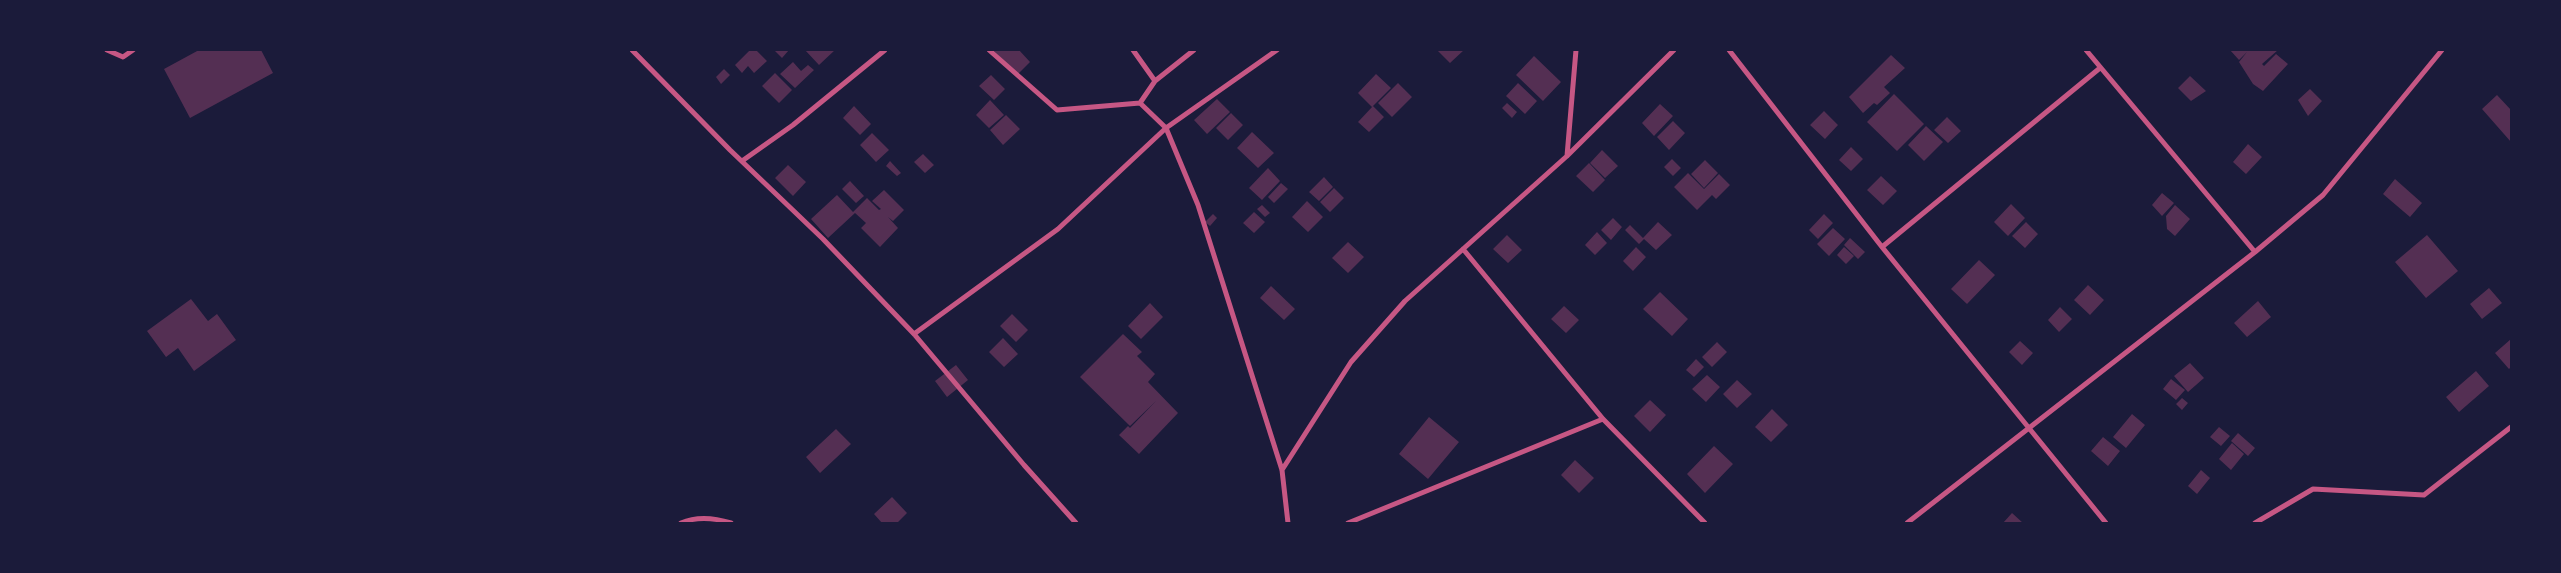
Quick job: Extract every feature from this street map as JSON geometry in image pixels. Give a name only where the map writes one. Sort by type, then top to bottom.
[{"type":"street","points":[[107,50],[123,57],[133,50]]},
{"type":"street","points":[[632,50],[742,161],[823,239],[914,334],[1024,465],[1076,523]]},
{"type":"street","points":[[742,161],[794,125],[885,50]]},
{"type":"street","points":[[989,50],[1057,110],[1140,103],[1166,128],[1198,205],[1282,470],[1288,523]]},
{"type":"street","points":[[1133,50],[1155,81]]},
{"type":"street","points":[[1140,103],[1155,81],[1194,50]]},
{"type":"street","points":[[914,334],[1058,229],[1166,128],[1277,50]]},
{"type":"street","points":[[1567,156],[1576,50]]},
{"type":"street","points":[[1282,470],[1351,362],[1405,301],[1567,156],[1674,50]]},
{"type":"street","points":[[1729,50],[1882,247],[2106,523]]},
{"type":"street","points":[[2086,50],[2255,252]]},
{"type":"street","points":[[1907,523],[2255,252],[2322,195],[2438,51]]},
{"type":"street","points":[[1882,247],[2100,68]]},
{"type":"street","points":[[1463,249],[1603,419],[1705,523]]},
{"type":"street","points":[[1348,523],[1603,419]]},
{"type":"street","points":[[2255,523],[2313,488],[2424,495],[2511,427]]},
{"type":"street","points":[[681,523],[692,519],[710,518],[731,523]]},
{"type":"building","points":[[199,50],[261,50],[273,73],[190,118],[164,69]]},
{"type":"building","points":[[750,50],[756,50],[767,61],[754,73],[748,66],[742,73],[735,65]]},
{"type":"building","points":[[774,50],[789,50],[782,58]]},
{"type":"building","points":[[805,50],[835,50],[819,65]]},
{"type":"building","points":[[993,50],[1019,50],[1030,62],[1017,75]]},
{"type":"building","points":[[1437,50],[1464,50],[1450,63]]},
{"type":"building","points":[[2230,50],[2278,50],[2262,64],[2264,66],[2276,54],[2288,64],[2263,91],[2253,84],[2239,62],[2247,52],[2239,60]]},
{"type":"building","points":[[1891,55],[1905,68],[1884,87],[1890,93],[1877,105],[1874,103],[1863,113],[1849,97]]},
{"type":"building","points":[[1534,56],[1561,82],[1543,101],[1516,75]]},
{"type":"building","points":[[793,62],[801,71],[808,65],[814,70],[795,88],[780,74]]},
{"type":"building","points":[[724,69],[730,75],[721,84],[716,77]]},
{"type":"building","points":[[775,73],[792,90],[779,103],[762,86]]},
{"type":"building","points":[[1376,74],[1391,88],[1372,107],[1358,93]]},
{"type":"building","points":[[991,75],[1005,89],[994,100],[979,86]]},
{"type":"building","points":[[2190,76],[2206,91],[2191,101],[2178,88]]},
{"type":"building","points":[[1398,83],[1412,97],[1392,117],[1378,103]]},
{"type":"building","points":[[1518,83],[1537,101],[1525,114],[1506,96]]},
{"type":"building","points":[[2310,89],[2322,101],[2308,116],[2298,100]]},
{"type":"building","points":[[1894,94],[1924,124],[1897,151],[1867,122]]},
{"type":"building","points":[[2497,95],[2511,110],[2511,142],[2482,109]]},
{"type":"building","points":[[1217,99],[1230,112],[1207,134],[1194,120]]},
{"type":"building","points":[[990,100],[1004,115],[989,128],[976,115]]},
{"type":"building","points":[[1507,103],[1517,112],[1512,118],[1502,108]]},
{"type":"building","points":[[1660,104],[1673,116],[1654,136],[1642,123]]},
{"type":"building","points":[[854,106],[871,124],[860,135],[843,118]]},
{"type":"building","points":[[1373,106],[1384,117],[1369,132],[1358,122]]},
{"type":"building","points":[[1824,111],[1838,125],[1825,139],[1810,125]]},
{"type":"building","points":[[1231,113],[1243,125],[1228,140],[1216,128]]},
{"type":"building","points":[[1006,115],[1020,129],[1003,145],[990,130]]},
{"type":"building","points":[[1947,117],[1961,131],[1948,143],[1934,130]]},
{"type":"building","points":[[1673,121],[1685,133],[1669,150],[1657,137]]},
{"type":"building","points":[[1926,126],[1943,142],[1924,161],[1908,145]]},
{"type":"building","points":[[1252,132],[1274,153],[1258,168],[1237,148]]},
{"type":"building","points":[[872,133],[889,150],[876,162],[860,145]]},
{"type":"building","points":[[2248,144],[2262,157],[2246,174],[2233,162]]},
{"type":"building","points":[[1851,147],[1863,159],[1851,171],[1839,160]]},
{"type":"building","points":[[1602,150],[1618,166],[1605,178],[1590,163]]},
{"type":"building","points":[[923,154],[934,165],[925,173],[914,162]]},
{"type":"building","points":[[1672,159],[1681,168],[1673,176],[1664,167]]},
{"type":"building","points":[[1705,160],[1718,173],[1704,188],[1691,174]]},
{"type":"building","points":[[890,161],[901,173],[897,176],[886,166]]},
{"type":"building","points":[[1589,163],[1605,180],[1593,192],[1576,176]]},
{"type":"building","points":[[788,165],[806,182],[793,196],[775,178]]},
{"type":"building","points":[[1268,168],[1280,181],[1262,200],[1249,188]]},
{"type":"building","points":[[1688,173],[1704,189],[1719,174],[1730,185],[1716,199],[1712,195],[1697,210],[1674,187]]},
{"type":"building","points":[[1881,176],[1897,191],[1883,205],[1867,190]]},
{"type":"building","points":[[1324,177],[1333,187],[1319,201],[1309,192]]},
{"type":"building","points":[[2395,179],[2422,203],[2410,217],[2383,194]]},
{"type":"building","points":[[850,181],[864,196],[856,203],[842,189]]},
{"type":"building","points":[[1281,183],[1288,189],[1274,203],[1268,197]]},
{"type":"building","points":[[1334,188],[1344,198],[1330,212],[1320,202]]},
{"type":"building","points":[[884,190],[904,210],[893,221],[888,217],[898,228],[880,247],[861,228],[866,223],[855,213],[828,238],[811,219],[837,195],[853,212],[867,198],[879,210],[881,209],[872,201]]},
{"type":"building","points":[[2162,193],[2174,203],[2162,216],[2152,205]]},
{"type":"building","points":[[1307,201],[1323,217],[1308,232],[1292,217]]},
{"type":"building","points":[[2011,204],[2025,218],[2008,236],[1994,222]]},
{"type":"building","points":[[1262,205],[1270,213],[1265,217],[1257,209]]},
{"type":"building","points":[[2175,205],[2190,219],[2175,236],[2167,229],[2166,216]]},
{"type":"building","points":[[1254,212],[1265,222],[1254,233],[1243,223]]},
{"type":"building","points":[[1213,214],[1217,218],[1210,226],[1205,222]]},
{"type":"building","points":[[1824,214],[1833,223],[1818,239],[1809,230]]},
{"type":"building","points":[[1613,218],[1622,227],[1611,240],[1601,230]]},
{"type":"building","points":[[1658,222],[1672,235],[1656,250],[1644,239],[1639,244],[1625,230],[1630,225],[1643,238]]},
{"type":"building","points":[[2026,222],[2038,234],[2025,248],[2012,236]]},
{"type":"building","points":[[1833,228],[1845,239],[1829,256],[1817,244]]},
{"type":"building","points":[[1597,232],[1607,243],[1595,255],[1585,245]]},
{"type":"building","points":[[1507,235],[1522,250],[1508,263],[1493,249]]},
{"type":"building","points":[[2427,235],[2458,271],[2426,298],[2395,262]]},
{"type":"building","points":[[1850,238],[1865,252],[1858,259],[1844,245]]},
{"type":"building","points":[[1348,242],[1364,257],[1348,273],[1332,258]]},
{"type":"building","points":[[1636,247],[1646,257],[1633,271],[1623,261]]},
{"type":"building","points":[[1844,247],[1854,256],[1846,264],[1837,255]]},
{"type":"building","points":[[1979,260],[1995,275],[1967,304],[1951,289]]},
{"type":"building","points":[[2088,285],[2104,300],[2090,315],[2074,300]]},
{"type":"building","points":[[1271,286],[1295,309],[1284,320],[1260,298]]},
{"type":"building","points":[[2489,288],[2502,303],[2482,319],[2470,304]]},
{"type":"building","points":[[1660,292],[1688,319],[1672,336],[1643,309]]},
{"type":"building","points":[[191,299],[208,321],[217,314],[236,340],[194,371],[178,348],[166,357],[147,331]]},
{"type":"building","points":[[2258,301],[2271,317],[2247,337],[2234,323]]},
{"type":"building","points":[[1150,303],[1163,317],[1141,339],[1128,326]]},
{"type":"building","points":[[1564,306],[1579,320],[1566,333],[1551,319]]},
{"type":"building","points":[[2060,307],[2072,319],[2059,332],[2048,320]]},
{"type":"building","points":[[1012,314],[1028,330],[1016,342],[1000,326]]},
{"type":"building","points":[[1123,334],[1142,352],[1137,356],[1155,374],[1148,382],[1178,413],[1139,454],[1119,435],[1128,426],[1130,428],[1156,401],[1130,426],[1080,377]]},
{"type":"building","points":[[1003,338],[1018,354],[1004,367],[989,352]]},
{"type":"building","points":[[2511,339],[2511,367],[2509,369],[2495,353]]},
{"type":"building","points":[[2020,341],[2033,353],[2022,365],[2009,352]]},
{"type":"building","points":[[1717,342],[1727,352],[1712,367],[1702,357]]},
{"type":"building","points":[[1696,359],[1704,367],[1694,377],[1686,370]]},
{"type":"building","points":[[2190,363],[2204,378],[2188,392],[2174,376]]},
{"type":"building","points":[[956,365],[968,380],[947,397],[935,381]]},
{"type":"building","points":[[2476,371],[2489,386],[2459,412],[2446,397]]},
{"type":"building","points":[[1707,375],[1720,387],[1706,402],[1692,389]]},
{"type":"building","points":[[2171,379],[2185,390],[2176,400],[2163,389]]},
{"type":"building","points":[[1737,380],[1752,394],[1737,408],[1723,394]]},
{"type":"building","points":[[2182,398],[2188,403],[2182,410],[2176,404]]},
{"type":"building","points":[[1650,400],[1666,415],[1650,432],[1634,416]]},
{"type":"building","points":[[1772,409],[1788,425],[1771,442],[1755,427]]},
{"type":"building","points":[[2132,414],[2145,425],[2126,448],[2113,437]]},
{"type":"building","points":[[1429,417],[1459,442],[1428,479],[1399,454]]},
{"type":"building","points":[[2219,427],[2230,436],[2221,446],[2210,437]]},
{"type":"building","points":[[836,429],[851,444],[820,473],[806,457]]},
{"type":"building","points":[[2238,433],[2255,448],[2248,456],[2231,441]]},
{"type":"building","points":[[2103,437],[2120,451],[2108,466],[2091,451]]},
{"type":"building","points":[[2232,443],[2244,454],[2231,470],[2219,459]]},
{"type":"building","points":[[1714,446],[1733,464],[1705,493],[1687,474]]},
{"type":"building","points":[[1575,460],[1594,478],[1579,493],[1561,475]]},
{"type":"building","points":[[2201,470],[2210,478],[2197,494],[2188,486]]},
{"type":"building","points":[[892,497],[907,513],[897,523],[882,523],[874,514]]},
{"type":"building","points":[[2012,513],[2023,523],[2003,523]]}]
